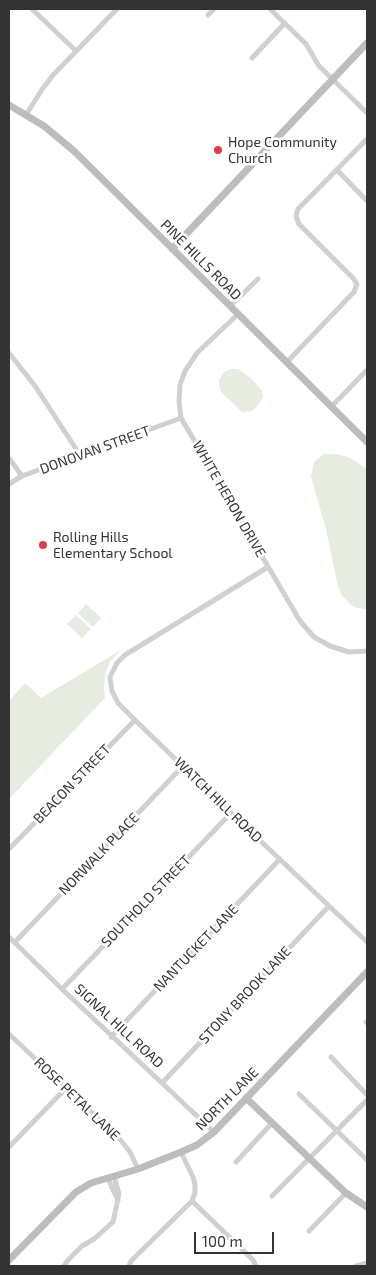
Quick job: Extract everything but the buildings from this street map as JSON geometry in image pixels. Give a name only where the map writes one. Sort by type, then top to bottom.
[{"type":"street","points":[[32,9],[76,52]]},
{"type":"street","points":[[26,114],[46,83],[117,9]]},
{"type":"street","points":[[208,15],[214,9]]},
{"type":"street","points":[[270,9],[306,44],[320,66],[367,113]]},
{"type":"street","points":[[252,58],[285,23]]},
{"type":"street","points":[[172,249],[367,43]]},
{"type":"street","name":"PINE HILLS ROAD","points":[[9,105],[44,126],[68,145],[367,442]]},
{"type":"street","points":[[286,363],[354,292],[357,284],[299,224],[296,216],[298,209],[367,139]]},
{"type":"street","points":[[336,170],[367,200]]},
{"type":"street","points":[[230,306],[258,278]]},
{"type":"street","name":"WHITE HERON DRIVE","points":[[238,314],[197,353],[185,371],[180,385],[179,401],[182,418],[300,621],[314,637],[330,646],[349,652],[367,651]]},
{"type":"street","points":[[9,353],[35,386],[80,455]]},
{"type":"street","points":[[331,407],[367,370]]},
{"type":"street","name":"DONOVAN STREET","points":[[9,484],[22,476],[182,418]]},
{"type":"street","points":[[9,458],[22,476]]},
{"type":"street","name":"WATCH HILL ROAD","points":[[268,566],[125,655],[117,663],[110,677],[112,691],[118,703],[135,720],[230,813],[367,942]]},
{"type":"street","name":"BEACON STREET","points":[[9,849],[135,720]]},
{"type":"street","name":"NORWALK PLACE","points":[[15,942],[182,766]]},
{"type":"street","name":"SOUTHOLD STREET","points":[[62,990],[230,813]]},
{"type":"street","name":"NANTUCKET LANE","points":[[112,1037],[280,859]]},
{"type":"street","name":"STONY BROOK LANE","points":[[162,1083],[329,906]]},
{"type":"street","name":"SIGNAL HILL ROAD","points":[[9,937],[62,990],[214,1132]]},
{"type":"street","name":"NORTH LANE","points":[[9,1260],[76,1192],[91,1183],[138,1169],[181,1152],[196,1145],[214,1132],[367,972]]},
{"type":"street","name":"ROSE PETAL LANE","points":[[9,1034],[119,1138],[130,1152],[138,1169]]},
{"type":"street","points":[[331,1057],[367,1095]]},
{"type":"street","points":[[9,1147],[66,1088]]},
{"type":"street","points":[[299,1094],[367,1160]]},
{"type":"street","points":[[246,1098],[346,1192],[367,1207]]},
{"type":"street","points":[[272,1196],[367,1100]]},
{"type":"street","points":[[236,1162],[272,1123]]},
{"type":"street","points":[[129,1266],[131,1261],[192,1201],[195,1185],[181,1152]]},
{"type":"street","points":[[64,1266],[82,1246],[94,1239],[113,1222],[118,1200],[112,1190],[111,1177]]},
{"type":"street","points":[[309,1231],[346,1192]]},
{"type":"street","points":[[192,1201],[253,1260],[256,1266]]},
{"type":"street","points":[[356,1266],[367,1263]]},
{"type":"shaded area","points":[[238,369],[252,379],[262,391],[263,397],[252,411],[242,412],[221,392],[219,380],[224,372]]},
{"type":"shaded area","points":[[324,454],[338,454],[350,458],[367,469],[367,609],[351,605],[341,594],[337,582],[326,529],[311,477],[314,462]]},
{"type":"shaded area","points":[[86,604],[101,618],[93,627],[78,613]]},
{"type":"shaded area","points":[[76,615],[91,629],[82,638],[67,624]]},
{"type":"shaded area","points":[[121,650],[110,662],[106,671],[105,698],[9,799],[9,701],[25,683],[41,698]]},
{"type":"place","name":"Hope Community Church","points":[[218,150]]},
{"type":"place","name":"Rolling Hills Elementary School","points":[[43,545]]}]
